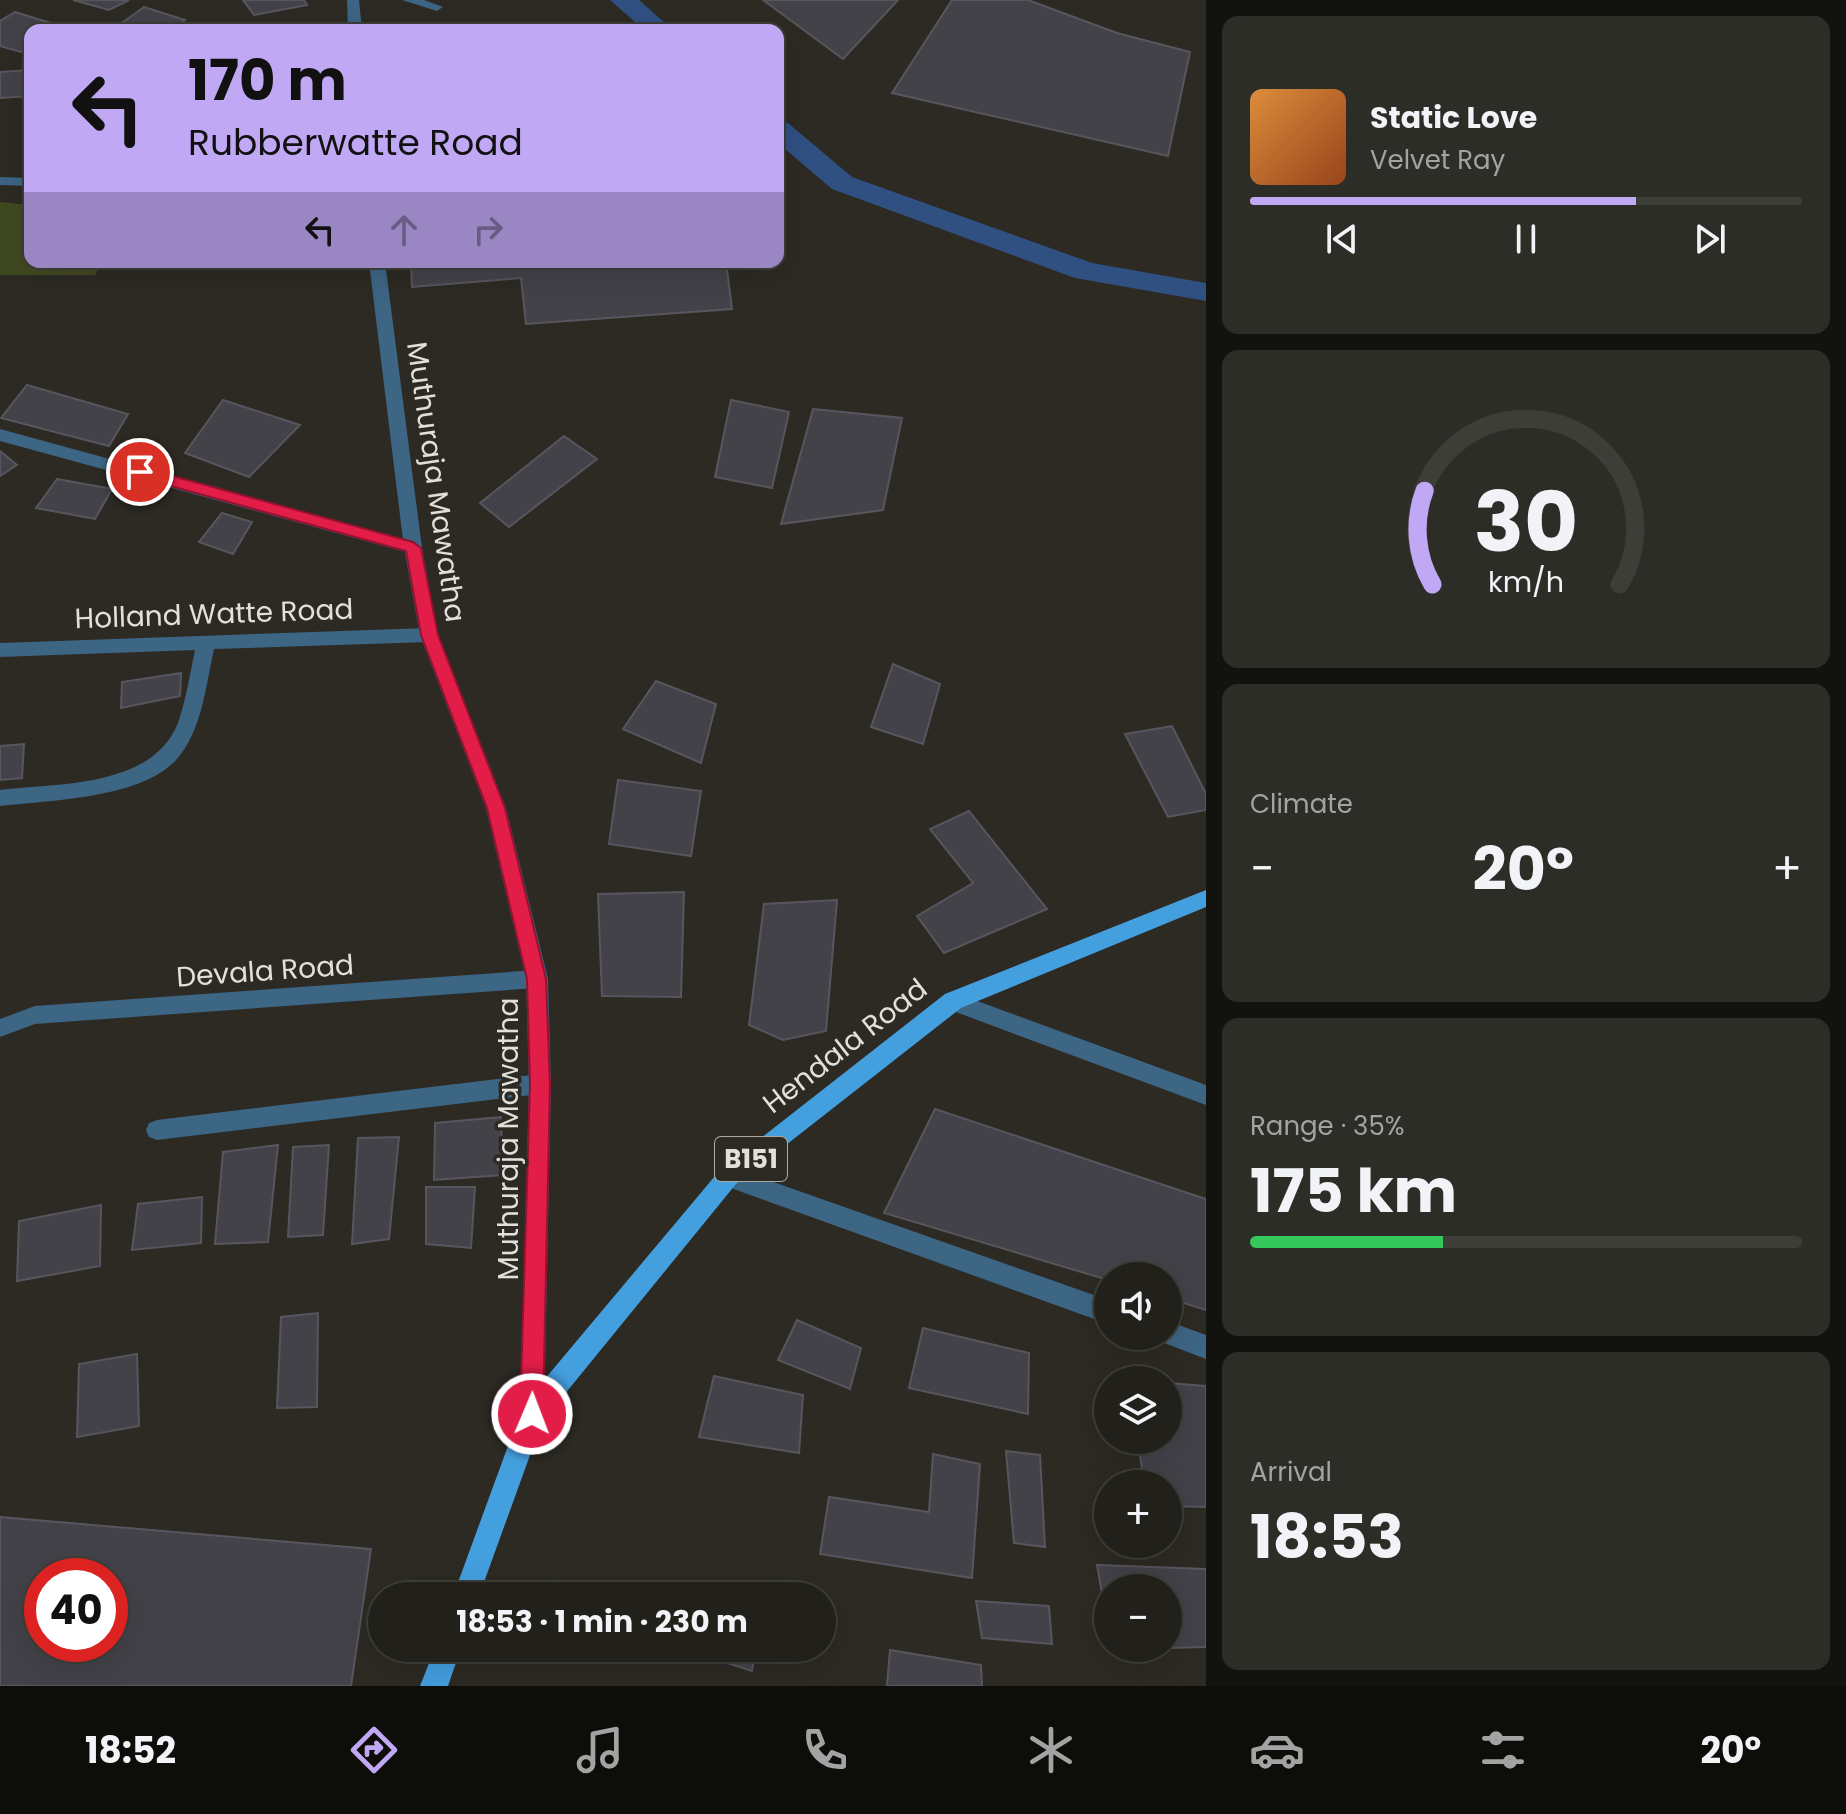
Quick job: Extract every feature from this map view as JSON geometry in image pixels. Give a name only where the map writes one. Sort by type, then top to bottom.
[{"type":"main road","name":"Hendala Road","points":[[471,1582],[532,1414],[728,1177],[953,1001],[1206,898]]},
{"type":"main road","points":[[434,1686],[443,1662]]},
{"type":"street","points":[[353,0],[355,24]]},
{"type":"street","points":[[408,0],[437,7]]},
{"type":"street","points":[[0,181],[24,182]]},
{"type":"street","name":"Muthuraja Mawatha","points":[[378,268],[413,548],[429,635],[496,808],[537,979],[540,1084],[532,1414]]},
{"type":"street","points":[[0,435],[413,548]]},
{"type":"street","name":"Holland Watte Road","points":[[0,650],[429,635]]},
{"type":"street","points":[[0,798],[106,785],[146,771],[170,754],[187,724],[206,643]]},
{"type":"street","name":"Devala Road","points":[[0,1028],[35,1015],[537,979]]},
{"type":"street","points":[[953,1001],[1206,1095]]},
{"type":"street","points":[[157,1130],[304,1115],[540,1084]]},
{"type":"street","points":[[728,1177],[1094,1307]]},
{"type":"street","points":[[1182,1338],[1206,1347]]},
{"type":"green space","points":[[0,202],[24,204],[24,268],[98,268],[95,275],[0,275]]},
{"type":"building","points":[[73,0],[129,0],[109,10]]},
{"type":"building","points":[[243,0],[304,0],[307,5],[254,15]]},
{"type":"building","points":[[763,0],[898,0],[843,59]]},
{"type":"building","points":[[952,0],[1028,0],[1117,33],[1190,52],[1168,156],[892,93]]},
{"type":"building","points":[[144,7],[185,20],[181,24],[120,24]]},
{"type":"building","points":[[15,12],[54,24],[24,24],[24,50],[21,52],[0,46],[0,21]]},
{"type":"building","points":[[24,70],[24,96],[0,98],[0,72]]},
{"type":"building","points":[[411,268],[727,268],[732,309],[526,324],[521,278],[412,287]]},
{"type":"building","points":[[27,385],[128,414],[109,446],[1,418]]},
{"type":"building","points":[[223,400],[300,425],[249,477],[185,453]]},
{"type":"building","points":[[731,400],[789,412],[772,488],[715,477]]},
{"type":"building","points":[[813,409],[902,418],[883,510],[781,524]]},
{"type":"building","points":[[564,436],[597,459],[509,527],[480,503]]},
{"type":"building","points":[[0,451],[17,465],[0,476]]},
{"type":"building","points":[[57,479],[112,489],[95,519],[36,508]]},
{"type":"building","points":[[222,513],[252,522],[233,554],[199,542]]},
{"type":"building","points":[[893,664],[940,684],[923,744],[871,727]]},
{"type":"building","points":[[181,673],[180,696],[121,708],[122,682]]},
{"type":"building","points":[[656,681],[716,704],[701,763],[623,729]]},
{"type":"building","points":[[1172,726],[1206,794],[1206,810],[1168,817],[1125,734]]},
{"type":"building","points":[[24,744],[22,778],[0,780],[0,746]]},
{"type":"building","points":[[618,780],[701,791],[691,856],[609,844]]},
{"type":"building","points":[[969,811],[1047,909],[944,953],[917,916],[973,883],[930,829]]},
{"type":"building","points":[[684,892],[681,997],[602,996],[598,894]]},
{"type":"building","points":[[837,900],[826,1031],[783,1040],[749,1025],[764,904]]},
{"type":"building","points":[[935,1109],[1206,1199],[1206,1310],[1182,1302],[1182,1262],[1094,1262],[1094,1276],[884,1213]]},
{"type":"building","points":[[501,1117],[503,1175],[434,1180],[435,1123]]},
{"type":"building","points":[[399,1137],[389,1239],[352,1244],[358,1138]]},
{"type":"building","points":[[278,1145],[268,1242],[215,1244],[223,1152]]},
{"type":"building","points":[[329,1145],[323,1235],[288,1237],[293,1147]]},
{"type":"building","points":[[426,1187],[475,1187],[471,1248],[426,1244]]},
{"type":"building","points":[[202,1197],[201,1243],[132,1250],[138,1204]]},
{"type":"building","points":[[101,1205],[100,1266],[17,1281],[19,1221]]},
{"type":"building","points":[[318,1313],[317,1407],[277,1408],[281,1317]]},
{"type":"building","points":[[797,1320],[861,1348],[850,1389],[778,1360]]},
{"type":"building","points":[[923,1328],[1029,1353],[1028,1414],[909,1388]]},
{"type":"building","points":[[137,1354],[139,1426],[77,1437],[79,1364]]},
{"type":"building","points":[[714,1376],[803,1395],[799,1453],[699,1437]]},
{"type":"building","points":[[1182,1384],[1206,1386],[1206,1507],[1182,1506],[1182,1470],[1142,1470],[1140,1454],[1182,1454]]},
{"type":"building","points":[[1006,1451],[1040,1455],[1045,1547],[1014,1543]]},
{"type":"building","points":[[933,1454],[980,1464],[972,1578],[820,1554],[829,1497],[929,1512]]},
{"type":"building","points":[[0,1517],[371,1549],[351,1686],[0,1686]]},
{"type":"building","points":[[1097,1565],[1206,1569],[1206,1647],[1182,1648],[1182,1574],[1099,1574]]},
{"type":"building","points":[[976,1601],[1049,1606],[1052,1644],[982,1638]]},
{"type":"building","points":[[890,1650],[981,1665],[982,1686],[887,1686]]},
{"type":"building","points":[[724,1662],[754,1662],[752,1671]]},
{"type":"waterway","points":[[623,0],[653,24]]},
{"type":"waterway","points":[[784,134],[842,183],[1086,271],[1206,292]]},
{"type":"route","points":[[140,472],[413,548],[429,635],[496,808],[537,979],[540,1084],[532,1414]]}]
